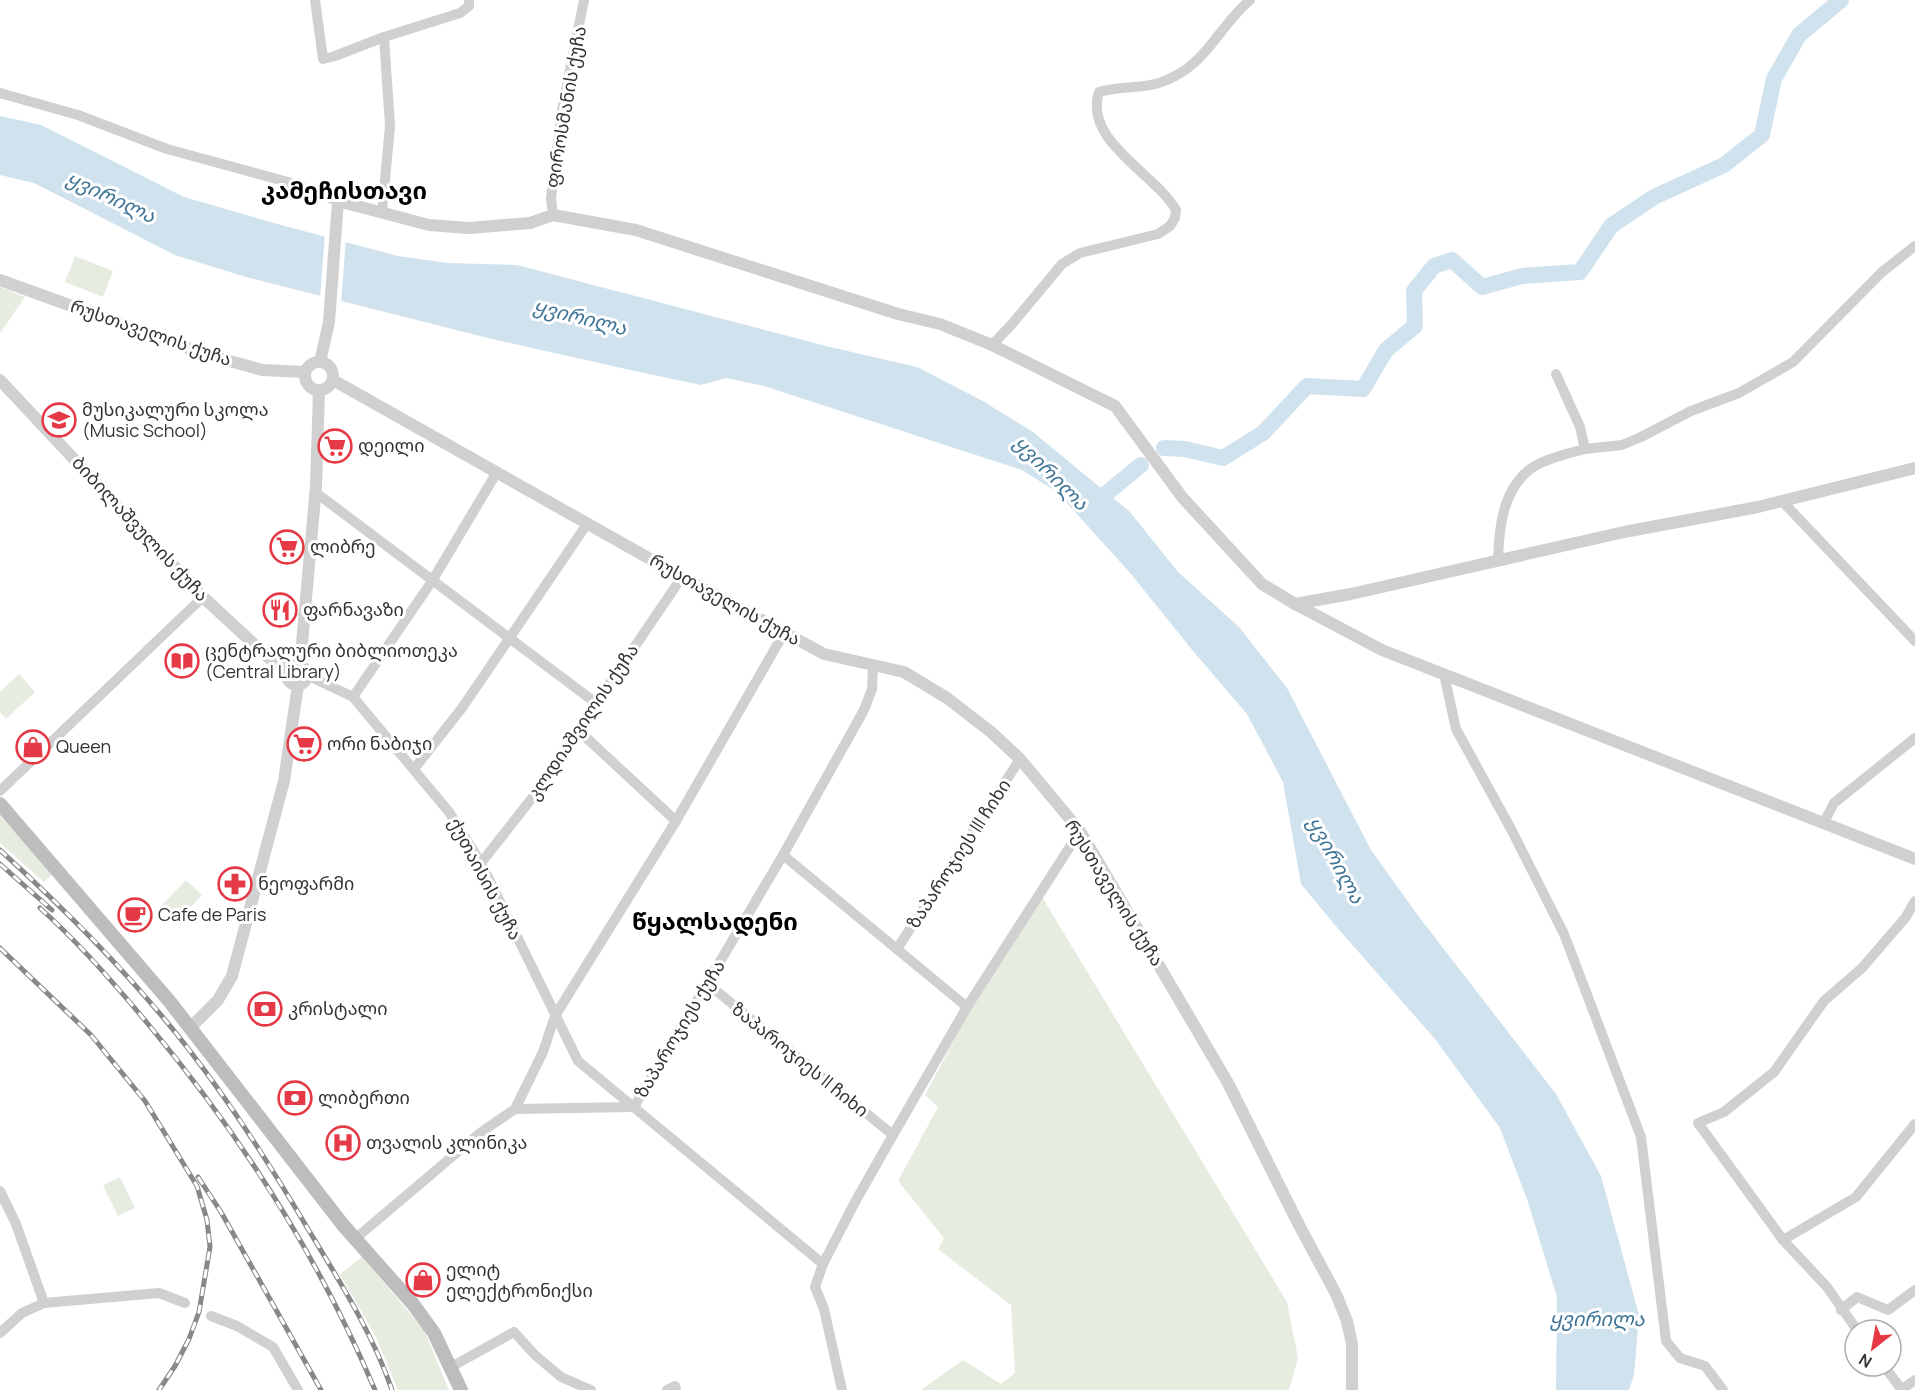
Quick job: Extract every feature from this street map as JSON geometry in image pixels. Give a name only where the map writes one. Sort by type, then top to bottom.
[{"type":"main road","points":[[0,804],[170,1002],[343,1225],[413,1304],[434,1333],[461,1390]]},
{"type":"street","points":[[315,0],[323,59],[335,57],[384,37],[460,13],[469,6],[469,0]]},
{"type":"street","name":"ფიროსმანის ქუჩა","points":[[553,215],[551,198],[562,110],[584,0]]},
{"type":"street","points":[[992,345],[1062,264],[1080,253],[1158,234],[1170,226],[1175,218],[1176,210],[1170,198],[1129,162],[1114,145],[1098,120],[1096,101],[1099,92],[1149,85],[1181,73],[1202,58],[1236,12],[1250,0]]},
{"type":"street","points":[[382,212],[390,126],[384,37]]},
{"type":"street","points":[[0,93],[78,115],[167,149],[288,182],[338,201],[429,225],[469,228],[530,223],[553,215],[636,230],[898,314],[940,324],[992,345],[1115,406],[1182,497],[1262,584],[1294,604],[1382,650],[1915,859]]},
{"type":"street","points":[[320,362],[329,322],[338,201]]},
{"type":"street","points":[[1498,560],[1499,530],[1511,489],[1530,469],[1585,448],[1622,445],[1691,411],[1739,393],[1793,362],[1882,272],[1915,246]]},
{"type":"street","name":"რუსთაველის ქუჩა","points":[[0,280],[204,354],[262,370],[305,372]]},
{"type":"street","points":[[320,362],[325,363],[332,370],[333,380],[328,388],[319,391],[306,382],[305,372],[311,364],[320,362]]},
{"type":"street","points":[[1556,374],[1580,427],[1585,448]]},
{"type":"street","name":"ბიბილაშვულის ქუჩა","points":[[0,380],[203,597],[270,658],[288,671],[289,681],[302,675]]},
{"type":"street","name":"რუსთაველის ქუჩა","points":[[333,380],[587,524],[824,654],[904,672],[947,698],[991,732],[1020,759],[1080,831],[1228,1083],[1299,1225],[1336,1293],[1347,1321],[1352,1344],[1352,1390]]},
{"type":"street","points":[[190,1028],[218,1000],[232,976],[284,781],[302,675],[315,492],[319,391]]},
{"type":"street","points":[[1294,604],[1351,594],[1624,532],[1782,501],[1915,468]]},
{"type":"street","points":[[353,697],[432,581],[497,472]]},
{"type":"street","points":[[315,492],[596,703]]},
{"type":"street","points":[[1782,501],[1915,641]]},
{"type":"street","points":[[414,769],[462,708],[587,524]]},
{"type":"street","name":"კლდიაშვილის ქუჩა","points":[[481,864],[532,798],[682,577]]},
{"type":"street","points":[[0,791],[203,597]]},
{"type":"street","points":[[356,1238],[471,1140],[515,1109],[543,1052],[555,1016],[676,821],[784,633]]},
{"type":"street","name":"ზაპაროჯიეს ქუჩა","points":[[515,1109],[634,1107],[783,855],[864,710],[872,688],[873,665]]},
{"type":"street","points":[[288,671],[293,666],[302,675]]},
{"type":"street","points":[[1444,674],[1456,729],[1511,829],[1563,934],[1641,1137],[1666,1341],[1680,1358],[1705,1366],[1723,1390]]},
{"type":"street","name":"ქუთაისის ქუჩა","points":[[302,675],[353,697],[449,812],[481,864],[578,1061],[823,1264]]},
{"type":"street","points":[[578,730],[676,821]]},
{"type":"street","points":[[1824,822],[1834,803],[1915,738]]},
{"type":"street","name":"ზაპაროჯიეს III ჩიხი","points":[[897,949],[1020,759]]},
{"type":"street","points":[[842,1390],[824,1309],[815,1287],[823,1264],[855,1202],[967,1007],[1080,831]]},
{"type":"street","name":"ზაპაროჯიეს III ჩიხი","points":[[783,855],[967,1007]]},
{"type":"street","points":[[1847,1318],[1827,1287],[1783,1240],[1698,1123],[1724,1113],[1774,1072],[1824,1001],[1862,968],[1906,916],[1915,901]]},
{"type":"street","name":"ზაპაროჯიეს II ჩიხი","points":[[708,984],[893,1135]]},
{"type":"street","points":[[1783,1240],[1856,1197],[1915,1124]]},
{"type":"street","points":[[0,1191],[16,1224],[44,1303]]},
{"type":"street","points":[[1841,1310],[1857,1297],[1888,1310],[1915,1290]]},
{"type":"street","points":[[0,1333],[22,1313],[44,1303],[159,1293],[185,1303]]},
{"type":"street","points":[[211,1316],[237,1326],[273,1347],[298,1390]]},
{"type":"street","points":[[451,1367],[514,1332],[561,1377],[591,1390]]},
{"type":"street","points":[[1902,1390],[1915,1380]]},
{"type":"street","points":[[667,1390],[675,1386],[676,1390]]},
{"type":"shaded area","points":[[75,256],[113,271],[103,297],[65,282]]},
{"type":"shaded area","points":[[0,287],[25,297],[0,333]]},
{"type":"shaded area","points":[[19,674],[35,692],[6,719],[0,712],[0,692]]},
{"type":"shaded area","points":[[0,816],[53,874],[44,882],[0,843]]},
{"type":"shaded area","points":[[186,880],[202,895],[176,923],[160,907]]},
{"type":"shaded area","points":[[1042,897],[1287,1302],[1298,1358],[1289,1390],[921,1390],[963,1360],[1001,1384],[1015,1373],[1011,1305],[938,1249],[944,1238],[898,1181],[938,1107],[925,1095],[964,1021]]},
{"type":"shaded area","points":[[120,1177],[135,1208],[118,1216],[103,1185]]},
{"type":"shaded area","points":[[362,1257],[424,1330],[449,1390],[398,1390],[376,1337],[340,1274]]},
{"type":"water","name":"ყვირილა","points":[[0,116],[41,125],[184,197],[281,225],[398,256],[448,263],[517,265],[830,347],[917,367],[981,400],[1033,432],[1130,512],[1178,572],[1239,627],[1287,688],[1371,850],[1419,917],[1556,1094],[1601,1176],[1639,1315],[1634,1375],[1629,1390],[1556,1390],[1557,1297],[1528,1202],[1500,1128],[1435,1039],[1301,884],[1283,782],[1247,714],[1131,574],[1057,492],[1022,470],[764,386],[726,378],[701,385],[639,372],[488,338],[246,277],[175,255],[34,183],[0,175]]},
{"type":"pier","points":[[325,233],[346,239],[341,304],[320,299]]},
{"type":"waterway","points":[[1164,448],[1185,449],[1223,458],[1263,433],[1307,386],[1363,389],[1386,350],[1415,326],[1414,291],[1434,266],[1452,260],[1482,287],[1522,276],[1580,272],[1611,226],[1654,197],[1724,165],[1762,135],[1774,79],[1799,35],[1841,0]]},
{"type":"waterway","points":[[1091,506],[1141,465]]},
{"type":"railway","points":[[0,850],[50,897],[123,972],[169,1024],[206,1073],[266,1161],[343,1288],[375,1348],[392,1390]]},
{"type":"railway","points":[[0,864],[52,910]]},
{"type":"railway","points":[[40,908],[110,979],[182,1066],[245,1153],[303,1245],[353,1341],[375,1390]]},
{"type":"railway","points":[[0,948],[91,1035],[145,1101],[197,1186],[207,1220],[210,1247],[199,1312],[189,1339],[159,1390]]},
{"type":"railway","points":[[198,1177],[221,1212],[321,1390]]},
{"type":"place","name":"მუსიკალური სკოლა (Music School)","points":[[59,420]]},
{"type":"place","name":"დეილი","points":[[335,446]]},
{"type":"place","name":"ლიბრე","points":[[287,547]]},
{"type":"place","name":"ფარნავაზი","points":[[280,610]]},
{"type":"place","name":"ცენტრალური ბიბლიოთეკა (Central Library)","points":[[182,661]]},
{"type":"place","name":"ორი ნაბიჯი","points":[[304,744]]},
{"type":"place","name":"Queen","points":[[33,747]]},
{"type":"place","name":"ნეოფარმი","points":[[235,884]]},
{"type":"place","name":"Cafe de Paris","points":[[135,915]]},
{"type":"place","name":"კრისტალი","points":[[265,1009]]},
{"type":"place","name":"ლიბერთი","points":[[295,1098]]},
{"type":"place","name":"თვალის კლინიკა","points":[[343,1143]]},
{"type":"place","name":"ელიტ ელექტრონიქსი","points":[[423,1280]]},
{"type":"district","name":"კამეჩისთავი","points":[[344,191]]},
{"type":"district","name":"წყალსადენი","points":[[715,922]]}]
